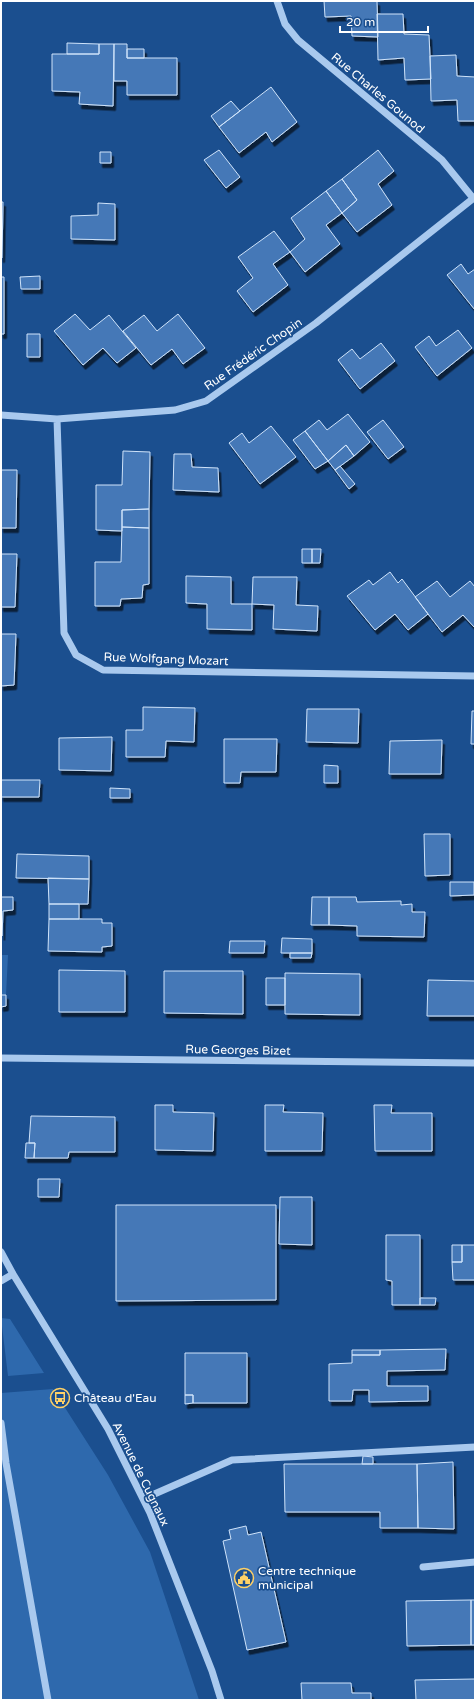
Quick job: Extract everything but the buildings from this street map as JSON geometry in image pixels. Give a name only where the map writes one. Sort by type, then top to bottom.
[{"type":"street","name":"Rue Charles Gounod","points":[[277,1],[285,24],[298,40],[442,160],[474,198]]},
{"type":"street","name":"Rue Frédéric Chopin","points":[[1,415],[58,419],[175,410],[206,401],[316,323],[474,198]]},
{"type":"street","name":"Rue Wolfgang Mozart","points":[[58,419],[64,633],[76,655],[103,670],[475,676]]},
{"type":"street","name":"Rue Georges Bizet","points":[[1,1058],[475,1063]]},
{"type":"street","name":"Avenue de Cugnaux","points":[[1,1252],[12,1274],[108,1428],[143,1499],[201,1643],[221,1700]]},
{"type":"street","points":[[1,1280],[12,1274]]},
{"type":"street","points":[[1,1424],[4,1463],[48,1700]]},
{"type":"street","points":[[143,1499],[232,1460],[475,1447]]},
{"type":"street","points":[[423,1566],[475,1562]]},
{"type":"shaded area","points":[[1,955],[8,955],[6,995],[1,995]]},
{"type":"shaded area","points":[[1,1318],[10,1319],[44,1373],[8,1376]]},
{"type":"shaded area","points":[[53,1389],[108,1475],[150,1552],[199,1700],[1,1700],[1,1393]]},
{"type":"place","name":"Château d'Eau","points":[[60,1398]]},
{"type":"place","name":"Centre technique municipal","points":[[244,1578]]}]
